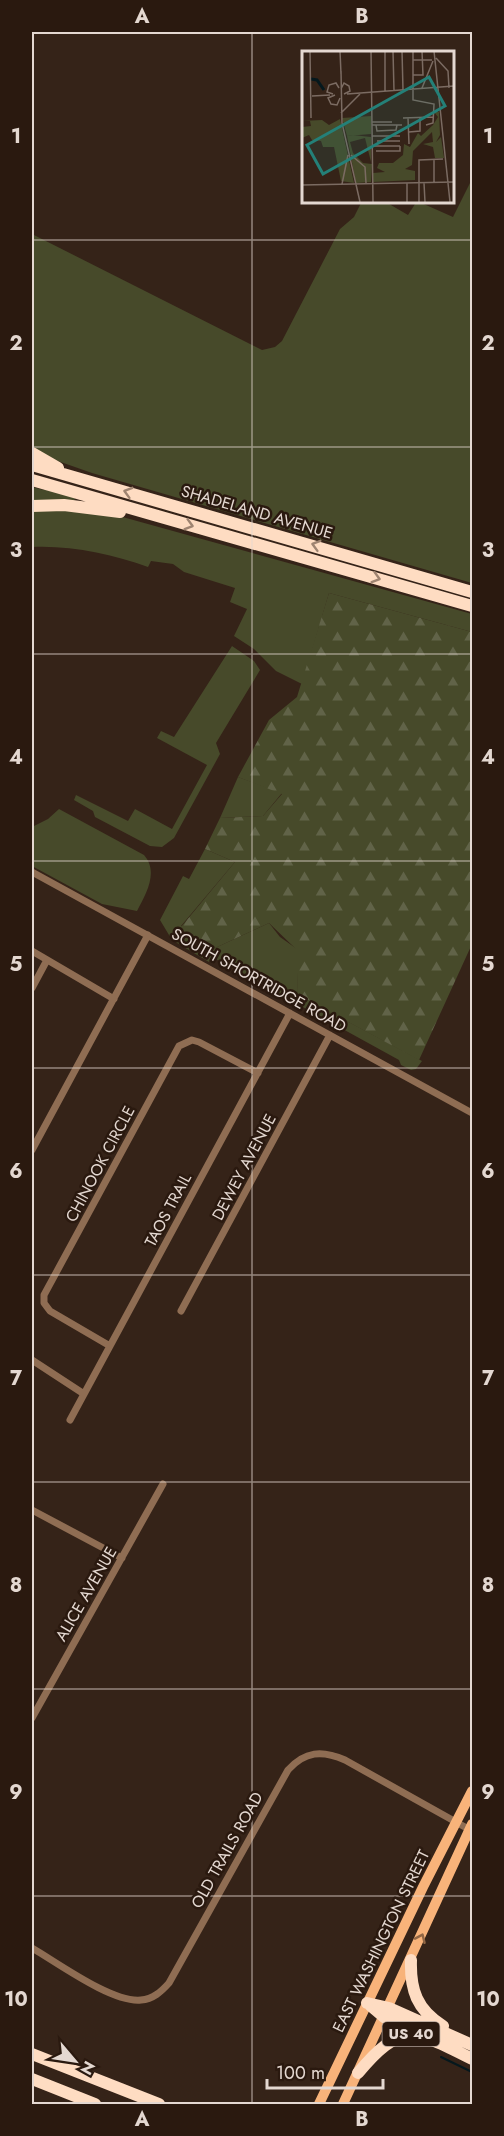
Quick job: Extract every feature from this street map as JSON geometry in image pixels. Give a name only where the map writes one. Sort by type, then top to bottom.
[{"type":"highway","points":[[32,453],[69,475]]},
{"type":"highway","name":"SHADELAND AVENUE","points":[[32,465],[472,592]]},
{"type":"highway","name":"SHADELAND AVENUE","points":[[32,480],[472,606]]},
{"type":"highway","points":[[32,506],[82,506],[163,517]]},
{"type":"highway","points":[[411,1960],[412,1990],[422,2008],[431,2018],[472,2045]]},
{"type":"highway","points":[[367,2003],[472,2045]]},
{"type":"highway","points":[[387,2012],[425,2036]]},
{"type":"highway","name":"US 40","points":[[358,2073],[379,2048],[412,2034],[425,2036],[472,2059]]},
{"type":"highway","points":[[32,2054],[159,2104]]},
{"type":"highway","points":[[32,2079],[95,2104]]},
{"type":"main road","name":"EAST WASHINGTON STREET","points":[[343,2104],[411,1960],[467,1827],[472,1791]]},
{"type":"main road","name":"EAST WASHINGTON STREET","points":[[320,2104],[432,1868],[467,1827]]},
{"type":"street","name":"SOUTH SHORTRIDGE ROAD","points":[[32,872],[472,1113]]},
{"type":"street","points":[[32,1150],[148,935]]},
{"type":"street","points":[[32,951],[114,999]]},
{"type":"street","points":[[32,988],[46,960]]},
{"type":"street","name":"TAOS TRAIL","points":[[70,1420],[290,1013]]},
{"type":"street","name":"DEWEY AVENUE","points":[[182,1311],[330,1035]]},
{"type":"street","name":"CHINOOK CIRCLE","points":[[110,1346],[50,1311],[44,1303],[44,1295],[162,1077],[179,1046],[192,1040],[258,1073]]},
{"type":"street","points":[[32,1360],[84,1394]]},
{"type":"street","name":"ALICE AVENUE","points":[[32,1713],[163,1484]]},
{"type":"street","points":[[32,1510],[122,1558]]},
{"type":"street","name":"OLD TRAILS ROAD","points":[[32,1948],[120,1997],[141,2000],[160,1992],[169,1983],[288,1770],[297,1760],[312,1753],[327,1754],[345,1760],[467,1827]]},
{"type":"green space","points":[[472,179],[472,583],[92,473],[55,460],[32,447],[32,234],[262,350],[275,347],[282,341],[340,229],[354,217],[362,202],[386,202],[408,215],[416,202],[419,202],[453,217]]},
{"type":"green space","points":[[32,487],[44,490],[45,488],[75,497],[74,502],[32,503]]},
{"type":"green space","points":[[62,509],[119,516],[472,614],[472,632],[329,593],[302,684],[276,671],[254,649],[234,636],[247,609],[230,602],[235,588],[184,572],[173,564],[151,561],[148,567],[91,551],[61,547],[32,547],[32,511]]},
{"type":"green space","points":[[329,593],[472,632],[472,944],[419,1060],[298,995],[296,949],[269,923],[215,948],[181,927],[235,862],[205,849],[220,818],[263,816],[282,794],[238,777],[269,720],[297,697]]},
{"type":"green space","points":[[232,646],[254,661],[260,670],[216,743],[220,754],[174,838],[162,847],[150,846],[95,817],[93,811],[74,800],[76,795],[128,821],[135,809],[172,829],[207,765],[157,738],[161,731],[174,737]]},
{"type":"green space","points":[[238,777],[282,793],[263,816],[220,818]]},
{"type":"green space","points":[[59,809],[144,855],[151,876],[137,911],[102,904],[32,866],[32,827],[48,819]]},
{"type":"green space","points":[[205,849],[235,862],[181,926],[215,948],[269,923],[280,937],[297,949],[298,995],[422,1061],[416,1069],[411,1070],[401,1065],[399,1060],[212,957],[209,962],[172,940],[160,920],[183,876],[189,879]]},
{"type":"waterway","points":[[441,2057],[472,2072]]}]
